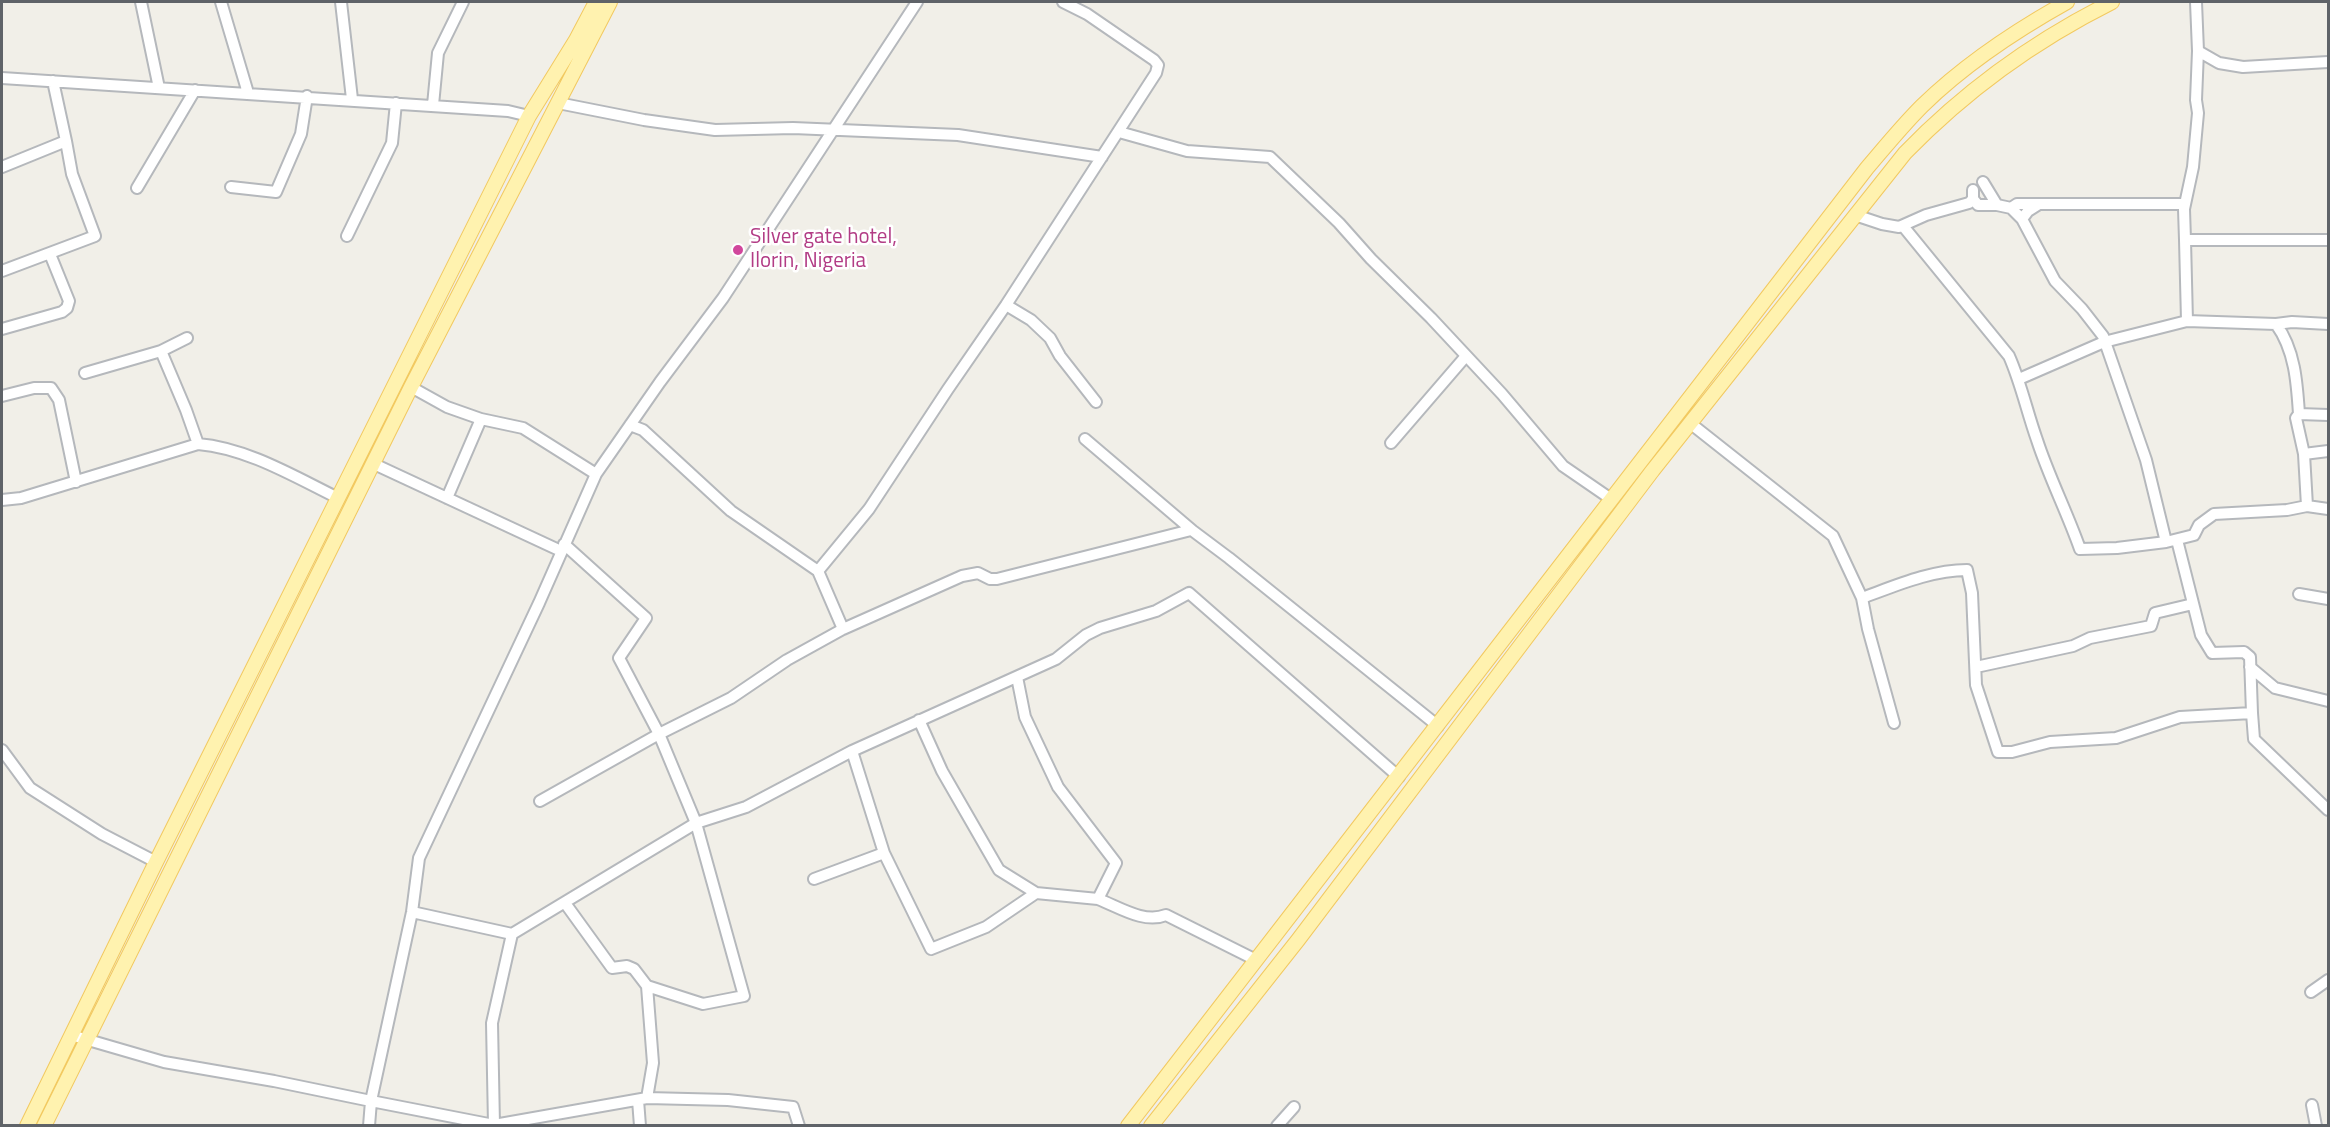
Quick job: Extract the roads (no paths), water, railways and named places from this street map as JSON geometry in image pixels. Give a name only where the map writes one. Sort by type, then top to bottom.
[{"type":"main road","points":[[27,1125],[529,116],[576,40],[596,2]]},
{"type":"main road","points":[[44,1125],[411,387],[610,2]]},
{"type":"main road","points":[[1128,1125],[1898,131],[1923,105],[1986,53],[2067,2]]},
{"type":"main road","points":[[1151,1125],[1298,940],[1420,775],[1690,423],[1905,153],[1967,94],[2040,41],[2112,2]]},
{"type":"main road","points":[[488,197],[504,204]]},
{"type":"main road","points":[[327,520],[341,528]]},
{"type":"main road","points":[[256,662],[272,669]]},
{"type":"main road","points":[[119,937],[134,943]]},
{"type":"street","points":[[141,2],[159,88]]},
{"type":"street","points":[[220,2],[248,93]]},
{"type":"street","points":[[341,2],[352,99]]},
{"type":"street","points":[[433,105],[438,53],[463,2]]},
{"type":"street","points":[[369,1125],[371,1101],[412,912],[419,858],[597,474],[723,298],[917,2]]},
{"type":"street","points":[[818,571],[869,509],[1152,82],[1158,65],[1154,60],[1087,14],[1064,2]]},
{"type":"street","points":[[2187,321],[2185,204],[2193,167],[2198,113],[2196,2]]},
{"type":"street","points":[[2198,51],[2219,63],[2243,67],[2328,62]]},
{"type":"street","points":[[2,78],[352,99],[508,111],[529,116]]},
{"type":"street","points":[[2,271],[95,236],[72,174],[53,81]]},
{"type":"street","points":[[138,188],[195,90]]},
{"type":"street","points":[[231,187],[276,192],[301,134],[307,96]]},
{"type":"street","points":[[347,236],[392,142],[396,103]]},
{"type":"street","points":[[558,103],[644,120],[715,130],[793,128],[958,135],[1102,157]]},
{"type":"street","points":[[1119,132],[1187,151],[1270,157],[1339,223],[1371,259],[1431,318],[1563,466],[1611,499]]},
{"type":"street","points":[[2,167],[66,141]]},
{"type":"street","points":[[1983,182],[1997,205]]},
{"type":"street","points":[[1855,214],[1882,224],[1903,226],[1926,215],[1969,203],[1973,194],[1978,205],[1997,205],[2019,213],[2039,204]]},
{"type":"street","points":[[2185,204],[2017,204],[2019,213],[2055,281],[2095,324],[2103,336],[2146,460],[2201,634],[2212,653],[2244,652],[2250,657],[2254,738],[2328,810]]},
{"type":"street","points":[[1903,226],[2010,356],[2036,439],[2080,549],[2117,548],[2171,541],[2194,535],[2199,525],[2214,514],[2288,510],[2307,506],[2328,508]]},
{"type":"street","points":[[2185,240],[2328,240]]},
{"type":"street","points":[[2,329],[62,312],[68,308],[69,301],[50,254]]},
{"type":"street","points":[[1006,305],[1031,320],[1050,338],[1060,356],[1096,402]]},
{"type":"street","points":[[2019,379],[2104,342],[2187,321],[2328,324]]},
{"type":"street","points":[[2276,324],[2285,336],[2291,357],[2299,414],[2296,417],[2304,454],[2307,506]]},
{"type":"street","points":[[85,373],[161,351],[187,338]]},
{"type":"street","points":[[161,351],[198,444]]},
{"type":"street","points":[[1391,443],[1466,356]]},
{"type":"street","points":[[2,396],[34,387],[51,388],[59,399],[76,482]]},
{"type":"street","points":[[411,387],[447,407],[481,419],[523,428],[597,474]]},
{"type":"street","points":[[643,430],[645,404]]},
{"type":"street","points":[[2299,414],[2328,415]]},
{"type":"street","points":[[447,498],[481,419]]},
{"type":"street","points":[[1690,423],[1833,536],[1862,598],[1868,629],[1894,723]]},
{"type":"street","points":[[630,425],[643,430],[731,511],[818,571],[843,629]]},
{"type":"street","points":[[1084,439],[1191,530],[1438,726]]},
{"type":"street","points":[[2,500],[21,498],[198,444],[214,446],[267,464],[338,498]]},
{"type":"street","points":[[2304,454],[2328,451]]},
{"type":"street","points":[[374,464],[562,548],[646,618],[619,658],[659,734],[696,823],[744,996],[704,1004],[647,986]]},
{"type":"street","points":[[540,801],[659,734],[731,698],[787,660],[843,629],[962,576],[978,573],[990,579],[998,579],[1191,530]]},
{"type":"street","points":[[1862,598],[1910,581],[1952,570],[1967,570],[1972,593],[1976,685],[1998,752],[2012,752],[2050,742],[2116,738],[2180,717],[2252,713]]},
{"type":"street","points":[[412,912],[512,934],[696,823],[746,807],[852,751],[1056,659],[1086,635],[1100,628],[1156,611],[1188,593],[1399,777]]},
{"type":"street","points":[[2299,594],[2328,599]]},
{"type":"street","points":[[1976,667],[2073,646],[2090,638],[2151,626],[2155,613],[2193,604]]},
{"type":"street","points":[[2250,667],[2276,688],[2328,701]]},
{"type":"street","points":[[1017,677],[1025,717],[1058,787],[1116,863],[1098,899]]},
{"type":"street","points":[[919,720],[942,771],[999,870],[1036,893],[1098,899],[1155,920],[1166,915],[1256,960]]},
{"type":"street","points":[[2,750],[30,788],[102,834],[156,862]]},
{"type":"street","points":[[852,751],[884,853],[931,949],[986,927],[1036,893]]},
{"type":"street","points":[[814,879],[884,853]]},
{"type":"street","points":[[565,903],[612,968],[627,966],[634,969],[647,986],[653,1063],[642,1099],[640,1125]]},
{"type":"street","points":[[494,1125],[492,1023],[512,934]]},
{"type":"street","points":[[2311,992],[2328,980]]},
{"type":"street","points":[[71,1035],[164,1062],[274,1081],[494,1125],[642,1099],[728,1100],[793,1107],[799,1125]]},
{"type":"street","points":[[2312,1105],[2316,1125]]},
{"type":"street","points":[[1277,1125],[1294,1107]]},
{"type":"place","name":"Silver gate hotel, Ilorin, Nigeria","points":[[738,250]]}]
